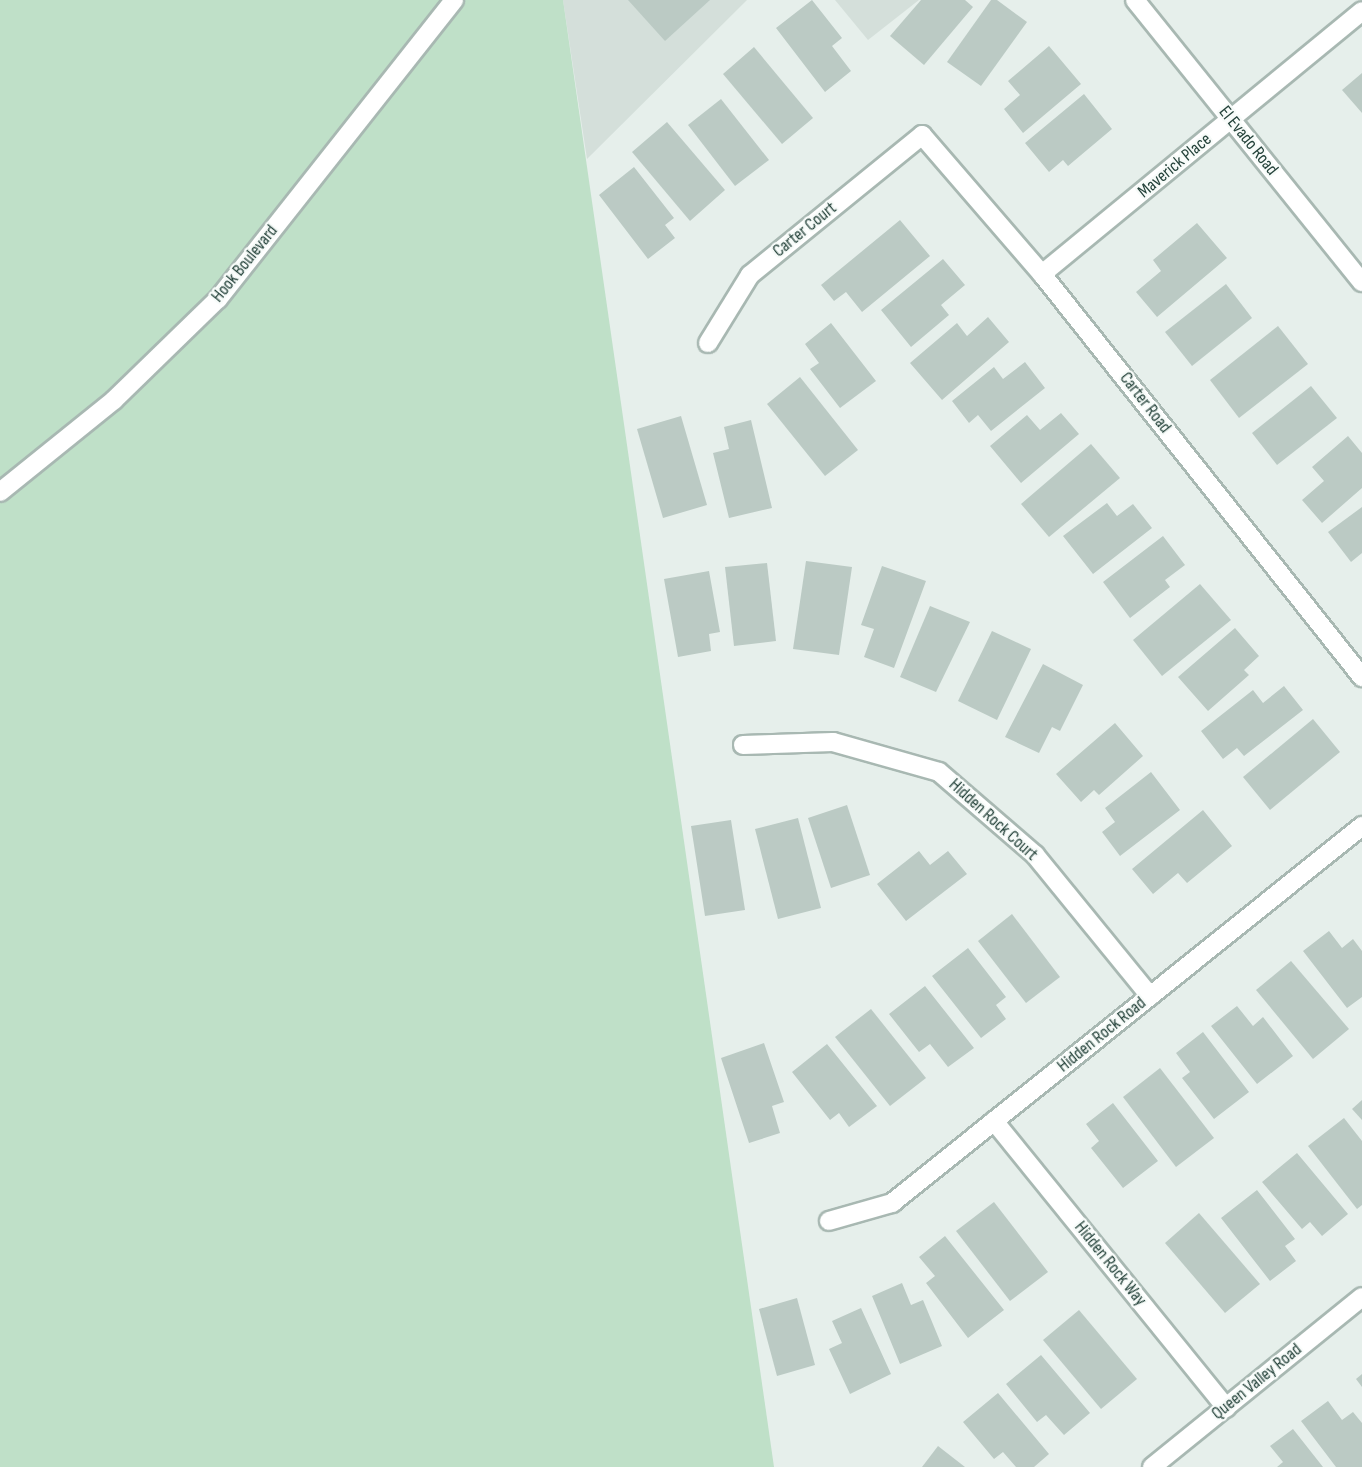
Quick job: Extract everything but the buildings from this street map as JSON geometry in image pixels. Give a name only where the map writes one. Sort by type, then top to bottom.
[{"type":"street","name":"Hook Boulevard","points":[[0,492],[114,400],[218,299],[454,0]]},
{"type":"street","name":"El Evado Road","points":[[1135,0],[1362,282]]},
{"type":"street","name":"Maverick Place","points":[[1042,274],[1362,11]]},
{"type":"street","name":"Carter Road","points":[[922,135],[1042,274],[1362,677]]},
{"type":"street","name":"Carter Court","points":[[708,343],[750,275],[922,135]]},
{"type":"street","name":"Hidden Rock Court","points":[[743,745],[833,742],[939,772],[1035,855],[1150,996]]},
{"type":"street","name":"Hidden Rock Road","points":[[830,1221],[892,1203],[1362,826]]},
{"type":"street","name":"Hidden Rock Way","points":[[994,1121],[1226,1408]]},
{"type":"street","name":"Queen Valley Road","points":[[1152,1467],[1362,1297]]},
{"type":"shaded area","points":[[563,0],[747,0],[587,159]]},
{"type":"shaded area","points":[[835,0],[919,0],[868,40]]},
{"type":"green space","points":[[0,0],[563,0],[774,1467],[0,1467]]}]
